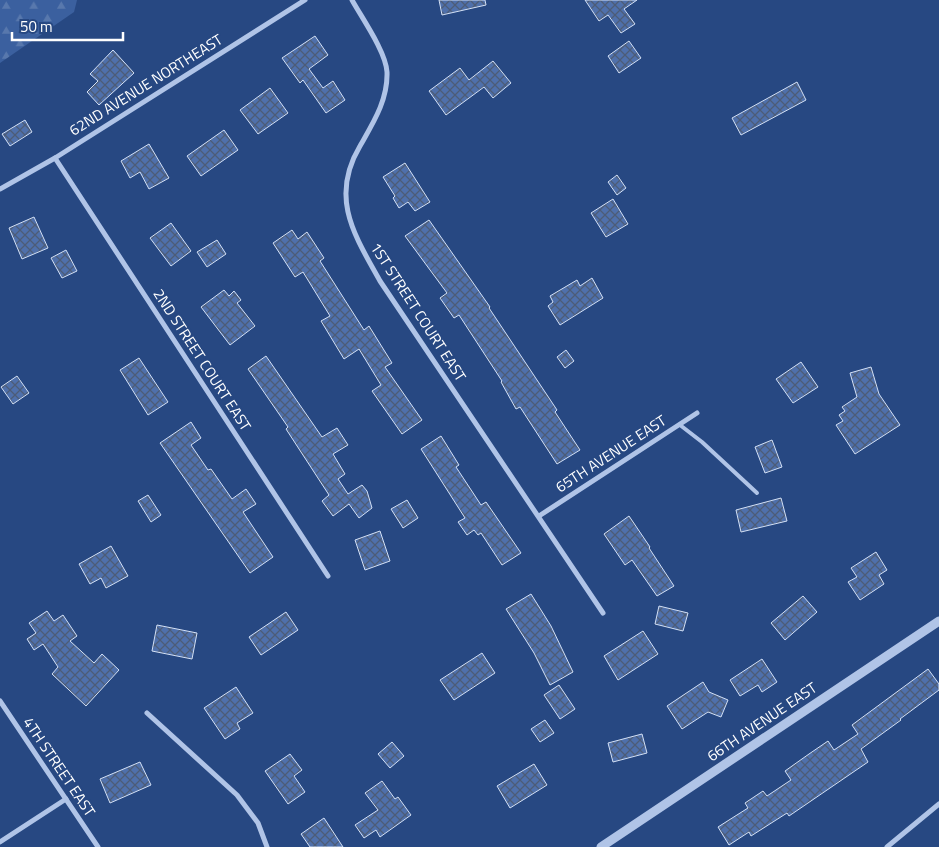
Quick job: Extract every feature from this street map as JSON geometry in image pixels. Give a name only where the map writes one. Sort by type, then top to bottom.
[{"type":"street","name":"62ND AVENUE NORTHEAST","points":[[0,189],[55,158],[305,0]]},
{"type":"street","name":"1ST STREET COURT EAST","points":[[352,0],[381,53],[387,70],[382,104],[352,161],[345,190],[349,221],[380,281],[603,613]]},
{"type":"street","name":"2ND STREET COURT EAST","points":[[55,158],[328,576]]},
{"type":"street","name":"65TH AVENUE EAST","points":[[539,516],[697,414]]},
{"type":"street","name":"66TH AVENUE EAST","points":[[600,847],[939,621]]},
{"type":"street","name":"4TH STREET EAST","points":[[0,701],[98,847]]},
{"type":"street","points":[[147,713],[237,795],[258,823],[267,847]]},
{"type":"street","points":[[0,842],[66,799]]},
{"type":"street","points":[[887,847],[939,804]]},
{"type":"lane","points":[[680,425],[702,442],[757,493]]},
{"type":"green space","points":[[0,0],[77,0],[74,12],[0,63]]},
{"type":"building","points":[[439,0],[485,0],[486,5],[442,15]]},
{"type":"building","points":[[585,0],[637,0],[624,9],[635,24],[621,33],[608,15],[599,21]]},
{"type":"building","points":[[315,36],[328,55],[309,69],[323,88],[333,81],[345,100],[326,113],[303,80],[300,83],[282,58]]},
{"type":"building","points":[[629,41],[641,58],[619,73],[608,56]]},
{"type":"building","points":[[113,50],[134,73],[99,105],[87,92],[98,81],[90,74]]},
{"type":"building","points":[[493,61],[511,83],[493,98],[484,87],[446,115],[429,91],[460,68],[469,80]]},
{"type":"building","points":[[797,82],[806,100],[741,135],[732,118]]},
{"type":"building","points":[[270,88],[288,113],[258,134],[240,110]]},
{"type":"building","points":[[25,120],[32,132],[10,146],[2,134]]},
{"type":"building","points":[[224,130],[238,150],[201,176],[187,156]]},
{"type":"building","points":[[149,144],[169,178],[149,189],[140,172],[130,178],[121,161]]},
{"type":"building","points":[[405,163],[430,202],[415,211],[408,202],[399,208],[393,198],[395,196],[383,177]]},
{"type":"building","points":[[617,175],[626,188],[617,195],[608,182]]},
{"type":"building","points":[[613,199],[628,224],[606,237],[591,213]]},
{"type":"building","points":[[34,217],[48,248],[22,259],[9,228]]},
{"type":"building","points":[[429,220],[490,307],[557,410],[555,412],[580,450],[557,464],[520,407],[516,409],[502,381],[459,315],[454,318],[440,298],[447,293],[405,236]]},
{"type":"building","points":[[171,223],[191,251],[171,266],[150,238]]},
{"type":"building","points":[[292,230],[298,239],[307,232],[324,258],[320,261],[364,330],[369,326],[392,363],[385,367],[422,420],[402,434],[372,391],[381,385],[359,349],[344,359],[321,321],[330,316],[303,272],[295,277],[273,243]]},
{"type":"building","points":[[217,240],[226,254],[207,267],[197,252]]},
{"type":"building","points":[[66,250],[77,271],[62,278],[51,258]]},
{"type":"building","points":[[592,278],[603,298],[560,325],[548,306],[553,302],[550,296],[577,280],[580,286]]},
{"type":"building","points":[[224,290],[229,296],[234,291],[241,300],[237,303],[255,326],[230,345],[201,307]]},
{"type":"building","points":[[566,350],[574,361],[565,368],[557,357]]},
{"type":"building","points":[[266,356],[322,437],[337,428],[348,445],[333,454],[345,474],[338,479],[348,494],[362,485],[367,491],[372,508],[359,518],[349,504],[333,516],[322,501],[329,495],[286,429],[288,427],[248,369]]},
{"type":"building","points":[[139,358],[168,402],[148,415],[120,370]]},
{"type":"building","points":[[801,362],[818,387],[793,403],[776,379]]},
{"type":"building","points":[[871,367],[879,394],[900,425],[855,454],[836,425],[843,421],[839,415],[845,411],[842,407],[857,397],[850,373]]},
{"type":"building","points":[[17,376],[29,393],[13,404],[1,387]]},
{"type":"building","points":[[191,422],[201,438],[191,445],[208,470],[211,469],[232,499],[246,489],[256,504],[243,512],[273,557],[250,573],[160,443]]},
{"type":"building","points":[[441,436],[459,465],[456,467],[481,505],[486,502],[521,553],[502,565],[481,533],[478,535],[474,530],[467,535],[458,522],[465,518],[421,449]]},
{"type":"building","points":[[772,440],[782,467],[765,473],[755,447]]},
{"type":"building","points":[[148,495],[161,515],[151,522],[138,501]]},
{"type":"building","points":[[781,498],[787,521],[741,532],[736,510]]},
{"type":"building","points":[[407,500],[418,518],[403,528],[391,509]]},
{"type":"building","points":[[629,516],[674,586],[657,596],[632,560],[625,565],[604,534]]},
{"type":"building","points":[[380,531],[390,561],[365,570],[355,540]]},
{"type":"building","points":[[111,546],[128,576],[106,588],[101,578],[90,584],[79,564]]},
{"type":"building","points":[[876,552],[887,570],[879,575],[884,584],[860,600],[848,582],[857,577],[851,568]]},
{"type":"building","points":[[531,594],[551,626],[573,672],[550,685],[534,653],[506,609]]},
{"type":"building","points":[[803,596],[817,612],[785,640],[771,623]]},
{"type":"building","points":[[659,606],[688,613],[683,631],[655,624]]},
{"type":"building","points":[[47,611],[54,621],[63,615],[77,636],[70,641],[94,663],[102,654],[119,670],[86,706],[52,674],[58,667],[43,644],[34,650],[27,639],[36,633],[29,623]]},
{"type":"building","points":[[286,612],[298,630],[261,655],[249,637]]},
{"type":"building","points":[[157,625],[197,633],[192,659],[152,651]]},
{"type":"building","points":[[643,631],[658,654],[618,680],[604,656]]},
{"type":"building","points":[[482,653],[495,673],[454,700],[440,680]]},
{"type":"building","points":[[762,659],[777,682],[762,692],[758,685],[740,696],[730,680]]},
{"type":"building","points":[[928,669],[939,684],[939,690],[861,749],[868,762],[789,816],[787,813],[751,836],[749,832],[729,845],[718,827],[748,808],[745,803],[763,791],[767,796],[791,780],[785,771],[828,741],[834,750],[858,734],[852,725]]},
{"type":"building","points":[[703,682],[709,692],[728,700],[721,717],[708,712],[682,729],[667,706]]},
{"type":"building","points":[[559,685],[575,709],[560,719],[544,695]]},
{"type":"building","points":[[236,687],[253,713],[237,723],[240,729],[225,739],[204,708]]},
{"type":"building","points":[[545,720],[554,733],[540,742],[531,729]]},
{"type":"building","points":[[642,734],[647,753],[613,762],[608,743]]},
{"type":"building","points":[[392,742],[404,756],[390,768],[378,754]]},
{"type":"building","points":[[290,754],[302,770],[294,776],[305,792],[288,804],[265,771]]},
{"type":"building","points":[[140,762],[151,785],[110,803],[100,779]]},
{"type":"building","points":[[534,764],[547,785],[510,808],[497,786]]},
{"type":"building","points":[[382,781],[395,799],[398,797],[411,815],[380,837],[376,830],[364,838],[355,825],[378,810],[365,793]]},
{"type":"building","points":[[324,818],[343,847],[310,847],[301,834]]}]
